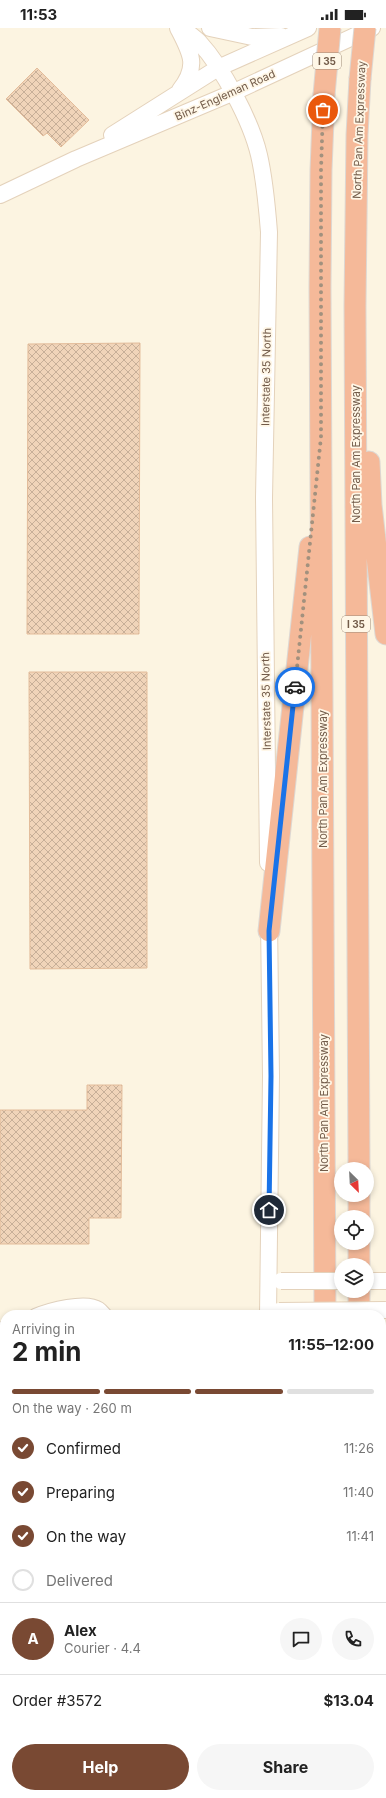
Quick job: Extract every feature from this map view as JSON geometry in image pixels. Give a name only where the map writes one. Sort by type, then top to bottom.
[{"type":"highway","name":"North Pan Am Expressway","points":[[325,1310],[321,170],[324,95],[330,28]]},
{"type":"highway","name":"North Pan Am Expressway","points":[[359,1162],[355,322],[357,135],[365,28]]},
{"type":"highway","points":[[357,135],[371,506],[386,634]]},
{"type":"highway","points":[[269,931],[321,437]]},
{"type":"highway","points":[[359,1298],[359,1310]]},
{"type":"main road","points":[[178,28],[186,43],[191,68],[189,78],[179,92]]},
{"type":"main road","name":"Interstate 35 North","points":[[182,28],[198,41],[214,60],[250,129],[259,154],[266,196],[269,232],[264,498],[274,1280],[272,1310]]},
{"type":"main road","points":[[210,28],[252,37],[291,36]]},
{"type":"main road","name":"Binz-Engleman Road","points":[[76,159],[218,68],[308,28]]},
{"type":"main road","name":"Binz-Engleman Road","points":[[0,195],[76,159],[232,93],[372,28]]},
{"type":"main road","points":[[274,1280],[334,1281]]},
{"type":"main road","points":[[374,1281],[386,1280]]},
{"type":"street","points":[[58,1310],[80,1305],[99,1308],[101,1310]]},
{"type":"building","points":[[37,68],[89,120],[61,147],[47,133],[43,136],[6,99]]},
{"type":"building","points":[[140,343],[139,634],[27,634],[28,344]]},
{"type":"building","points":[[29,672],[147,672],[147,968],[30,969]]},
{"type":"building","points":[[87,1085],[122,1085],[121,1218],[89,1218],[89,1244],[0,1244],[0,1110],[87,1110]]},
{"type":"way so far","points":[[295,687],[321,437],[320,287],[323,110]]},
{"type":"route","points":[[269,1210],[271,1076],[269,931],[295,687]]}]
